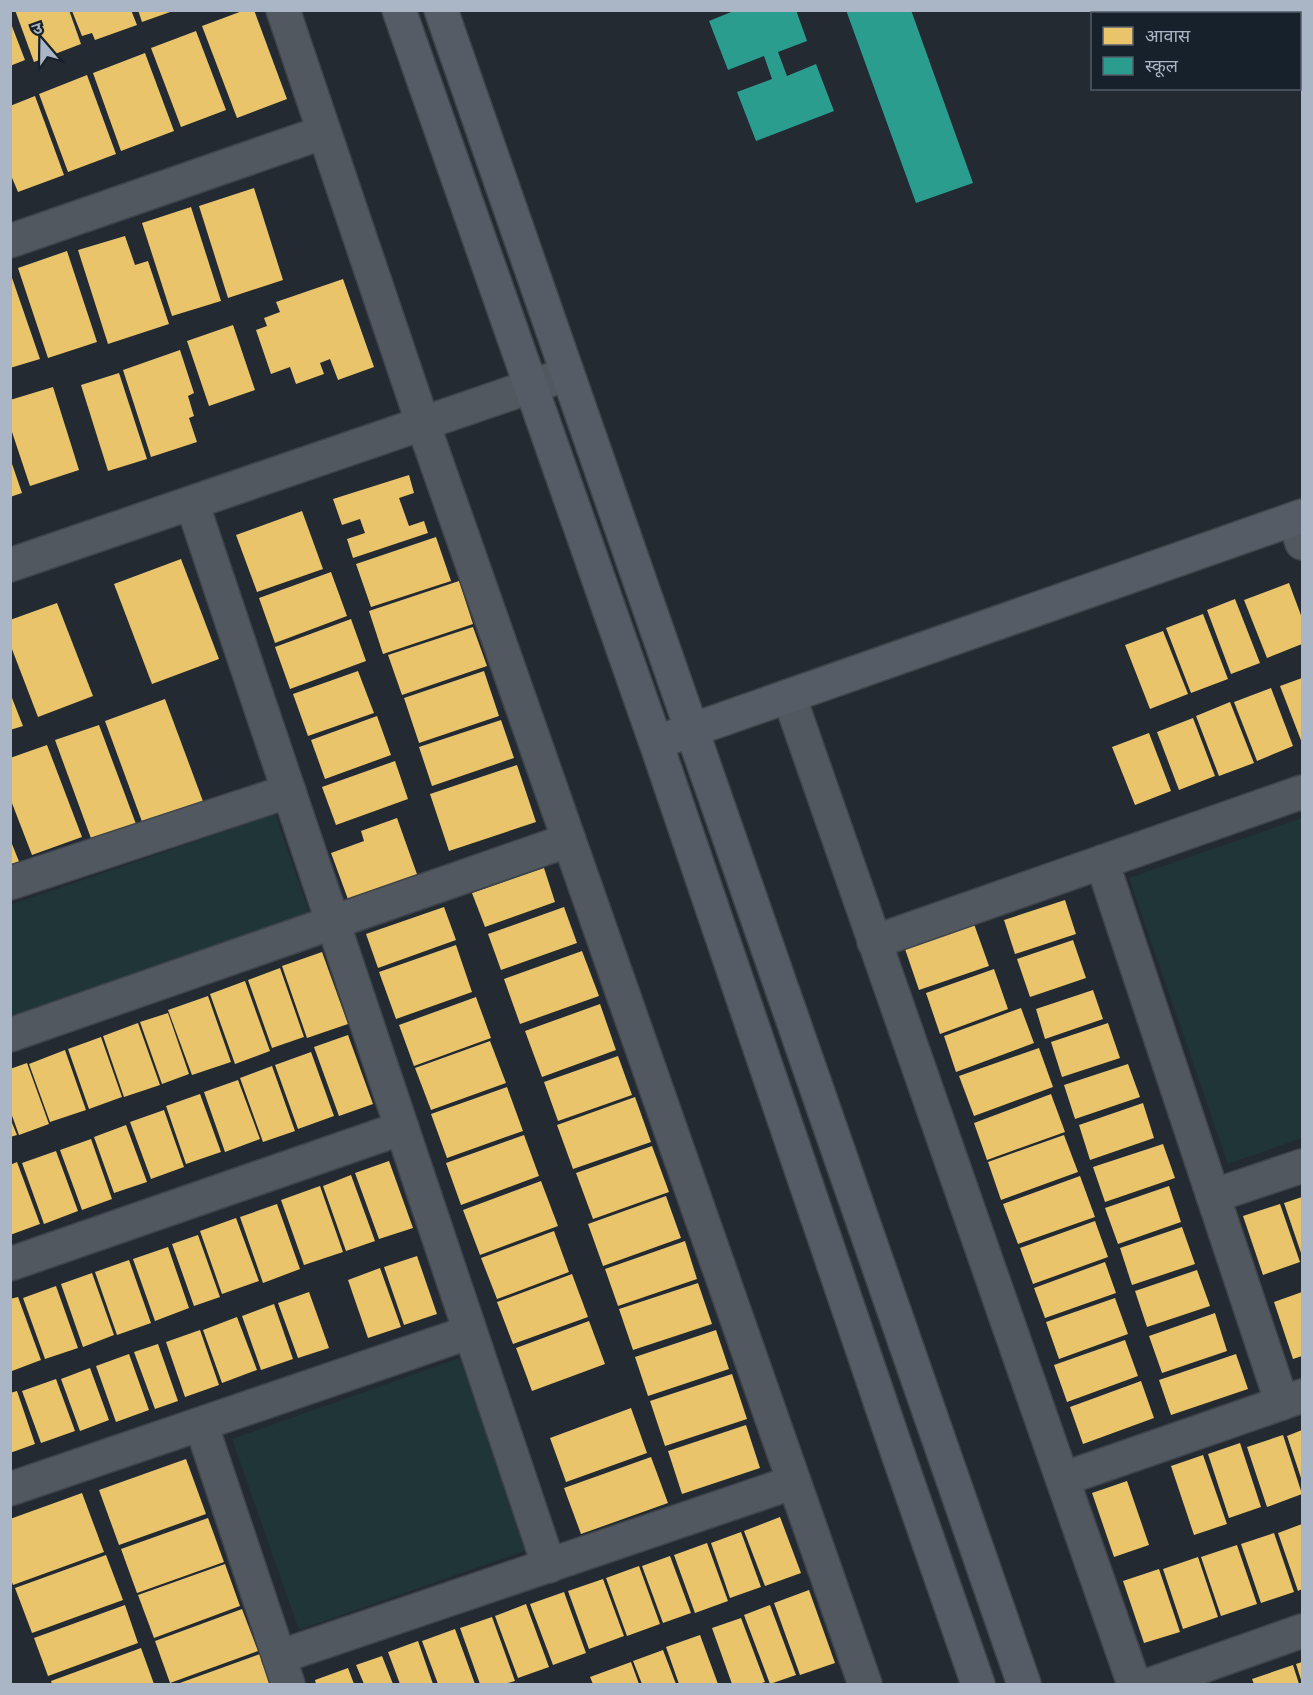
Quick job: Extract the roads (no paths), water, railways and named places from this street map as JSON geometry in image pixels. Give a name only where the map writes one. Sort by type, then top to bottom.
[{"type":"street","points":[[283,10],[423,424],[865,1684]]},
{"type":"street","points":[[399,10],[656,743],[898,1457],[978,1684]]},
{"type":"street","points":[[441,10],[1024,1684]]},
{"type":"street","points":[[10,241],[324,132]]},
{"type":"street","points":[[10,565],[567,374]]},
{"type":"street","points":[[192,503],[549,1566]]},
{"type":"street","points":[[656,743],[789,696],[1300,526]]},
{"type":"street","points":[[789,696],[1134,1684]]},
{"type":"street","points":[[10,883],[289,791]]},
{"type":"street","points":[[874,942],[1302,792]]},
{"type":"street","points":[[10,1035],[569,840]]},
{"type":"street","points":[[1063,1479],[1292,1399],[1213,1196],[1102,862]]},
{"type":"street","points":[[10,1264],[402,1128]]},
{"type":"street","points":[[1213,1196],[1302,1166]]},
{"type":"street","points":[[10,1489],[470,1332]]},
{"type":"street","points":[[201,1424],[284,1671],[549,1566],[794,1482]]},
{"type":"street","points":[[1152,1684],[1302,1630]]}]
